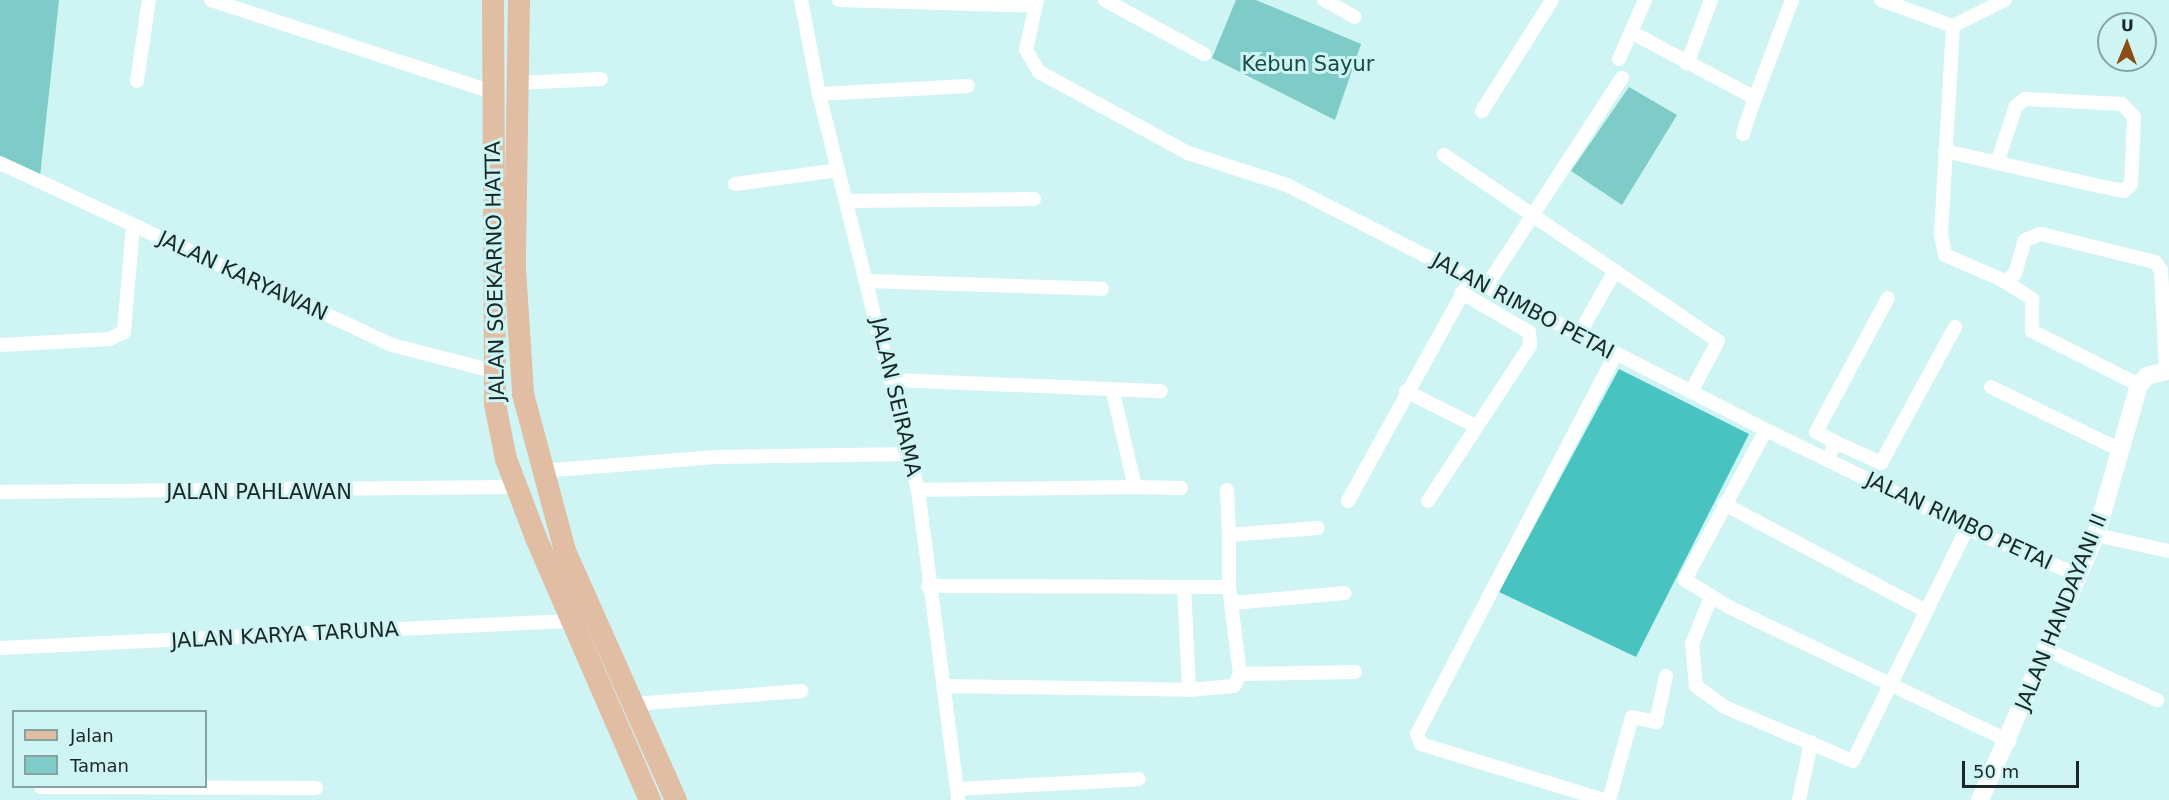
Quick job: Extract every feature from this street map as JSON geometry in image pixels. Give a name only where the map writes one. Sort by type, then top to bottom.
[{"type":"main road","name":"JALAN SOEKARNO HATTA","points":[[493,0],[494,371],[506,459],[569,621],[619,737],[650,800]]},
{"type":"main road","name":"JALAN SOEKARNO HATTA","points":[[519,0],[517,83],[520,374],[542,471],[565,550],[676,800]]},
{"type":"main road","points":[[619,737],[644,727]]},
{"type":"street","points":[[137,81],[149,0]]},
{"type":"street","points":[[211,0],[243,5],[493,92]]},
{"type":"street","name":"JALAN SEIRAMA","points":[[801,0],[819,94],[894,380],[918,490],[928,586],[945,686],[958,795]]},
{"type":"street","points":[[839,0],[1036,3]]},
{"type":"street","points":[[1105,0],[1204,54]]},
{"type":"street","points":[[1324,0],[1355,17]]},
{"type":"street","points":[[1482,111],[1552,0]]},
{"type":"street","points":[[1619,59],[1645,0]]},
{"type":"street","points":[[1687,64],[1711,0]]},
{"type":"street","points":[[1743,134],[1792,0]]},
{"type":"street","points":[[1881,0],[1953,26],[2005,0]]},
{"type":"street","name":"JALAN RIMBO PETAI","points":[[1036,3],[1026,50],[1039,72],[1188,153],[1287,185],[1488,285],[1616,354],[1766,430],[1967,528],[2078,575]]},
{"type":"street","points":[[1953,26],[1946,151],[1945,255],[2002,280],[2032,299],[2032,331],[2139,384],[2167,370],[2161,270],[2155,262],[2033,234],[2025,240],[2015,274],[2002,280]]},
{"type":"street","points":[[1631,32],[1687,64],[1755,98]]},
{"type":"street","points":[[1488,285],[1622,78]]},
{"type":"street","points":[[517,83],[601,79]]},
{"type":"street","points":[[819,94],[968,86]]},
{"type":"street","points":[[1946,151],[1998,163],[2124,191],[2131,184],[2134,117],[2122,104],[2025,99],[2016,106],[1998,163]]},
{"type":"street","points":[[1444,155],[1718,341],[1691,392]]},
{"type":"street","name":"JALAN KARYAWAN","points":[[0,163],[392,345],[494,371]]},
{"type":"street","points":[[735,184],[838,170]]},
{"type":"street","points":[[846,201],[1034,199]]},
{"type":"street","points":[[0,345],[110,339],[124,332],[133,225]]},
{"type":"street","points":[[1579,334],[1615,271]]},
{"type":"street","points":[[1348,501],[1471,277]]},
{"type":"street","points":[[867,281],[1102,289]]},
{"type":"street","points":[[1428,501],[1475,426],[1530,346],[1529,332],[1462,293]]},
{"type":"street","points":[[1888,298],[1816,432],[1881,463],[1955,327]]},
{"type":"street","points":[[1604,800],[1421,744],[1417,734],[1616,354]]},
{"type":"street","points":[[894,380],[1113,392],[1161,391]]},
{"type":"street","name":"JALAN HANDAYANI II","points":[[1980,800],[2049,651],[2078,575],[2096,536],[2118,449],[2139,384]]},
{"type":"street","points":[[1991,387],[2118,449]]},
{"type":"street","points":[[1113,392],[1135,487]]},
{"type":"street","points":[[1406,392],[1475,426]]},
{"type":"street","points":[[1766,430],[1686,572],[1685,580],[1711,597],[2008,741]]},
{"type":"street","points":[[1827,460],[1835,442]]},
{"type":"street","points":[[542,471],[715,458],[910,454]]},
{"type":"street","name":"JALAN PAHLAWAN","points":[[0,492],[518,488]]},
{"type":"street","points":[[918,490],[1181,488]]},
{"type":"street","points":[[945,686],[1189,690],[1234,686],[1240,674],[1233,603],[1228,587],[1227,490]]},
{"type":"street","points":[[1724,504],[1926,611]]},
{"type":"street","points":[[1229,535],[1318,528]]},
{"type":"street","points":[[1711,597],[1692,644],[1696,686],[1725,707],[1853,761],[1967,528]]},
{"type":"street","points":[[2096,536],[2169,551]]},
{"type":"street","points":[[928,586],[1228,587]]},
{"type":"street","points":[[1184,587],[1189,690]]},
{"type":"street","points":[[1233,603],[1345,593]]},
{"type":"street","name":"JALAN KARYA TARUNA","points":[[0,648],[569,621]]},
{"type":"street","points":[[2049,651],[2157,700]]},
{"type":"street","points":[[1240,674],[1355,672]]},
{"type":"street","points":[[1609,800],[1632,717],[1656,722],[1666,676]]},
{"type":"street","points":[[633,704],[802,691]]},
{"type":"street","points":[[1799,800],[1811,742]]},
{"type":"street","points":[[958,795],[1139,779]]},
{"type":"street","points":[[47,788],[84,794],[276,794],[316,788]]},
{"type":"green space","points":[[0,0],[59,0],[40,176],[0,158]]},
{"type":"green space","name":"Kebun Sayur","points":[[1236,0],[1256,0],[1361,44],[1335,120],[1212,58]]},
{"type":"green space","points":[[1629,87],[1677,115],[1622,205],[1571,171]]},
{"type":"shaded area","points":[[1619,369],[1749,434],[1636,657],[1499,592]]}]
